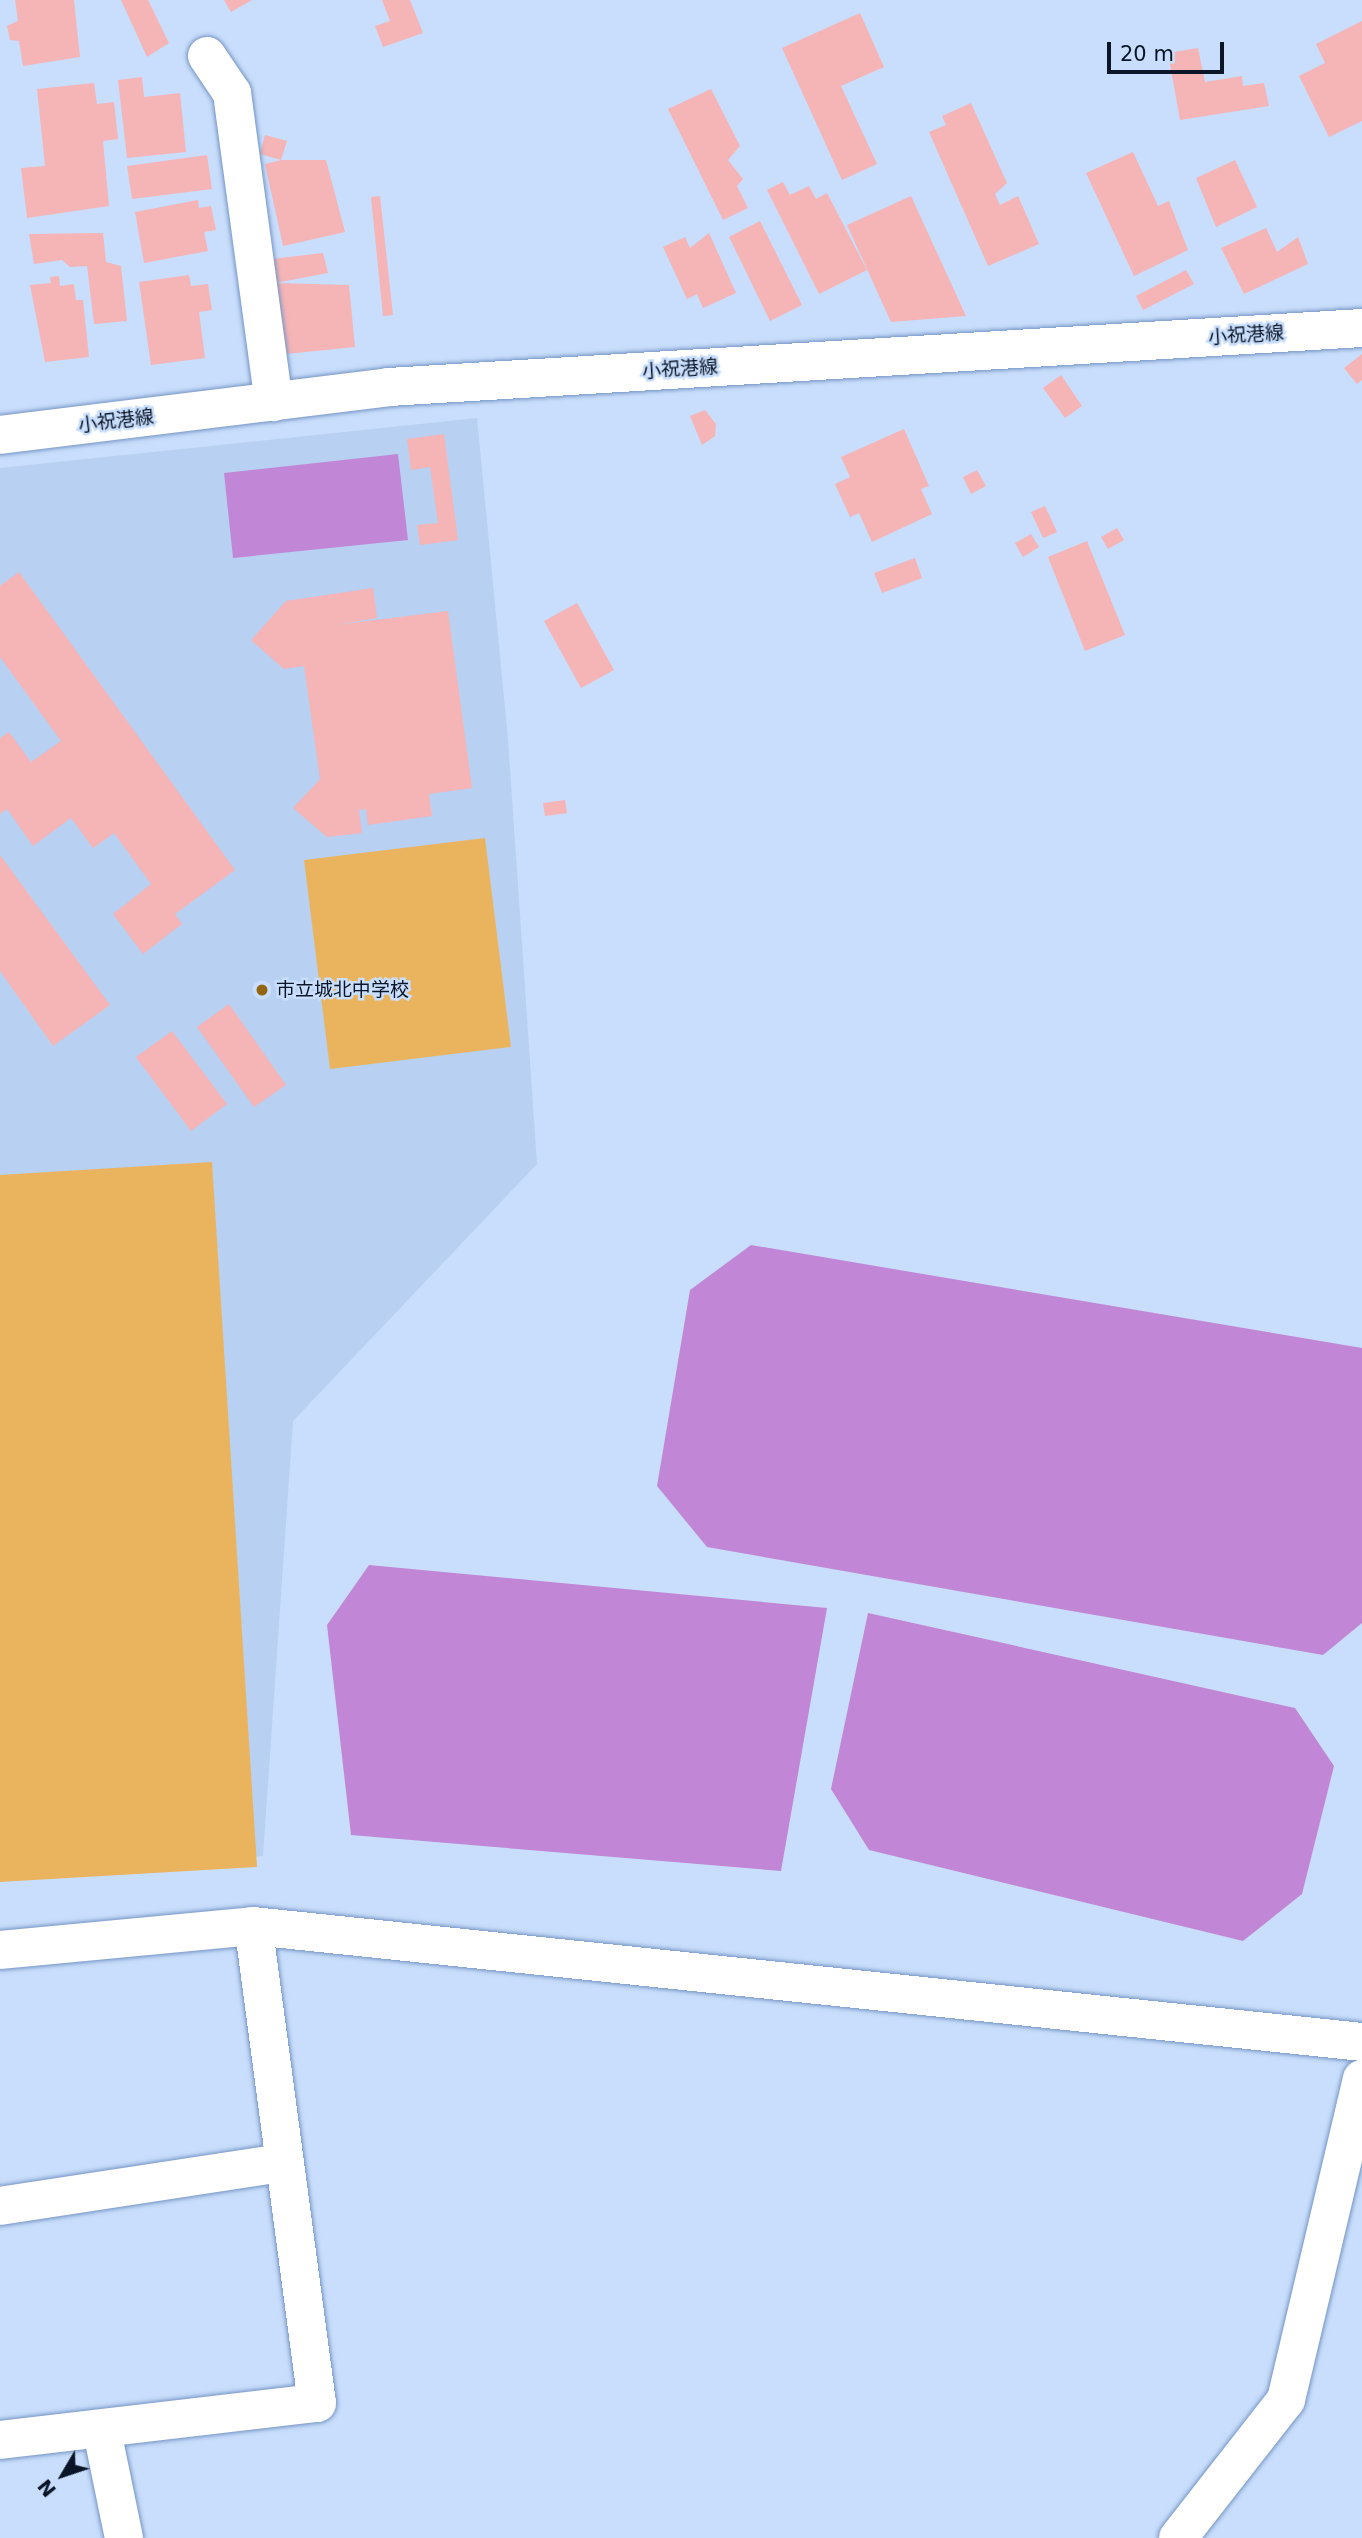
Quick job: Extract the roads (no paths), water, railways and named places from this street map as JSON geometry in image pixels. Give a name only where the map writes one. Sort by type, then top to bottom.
[{"type":"street","points":[[207,55],[232,93],[274,402]]},
{"type":"street","name":"小祝港線","points":[[0,435],[388,387],[1362,328]]},
{"type":"street","points":[[0,2440],[102,2431],[317,2403],[281,2163],[253,1926]]},
{"type":"street","points":[[0,1950],[253,1926],[1362,2042]]},
{"type":"street","points":[[1178,2538],[1286,2400],[1362,2079]]},
{"type":"street","points":[[0,2206],[281,2163]]},
{"type":"street","points":[[102,2431],[124,2538]]},
{"type":"place","name":"市立城北中学校","points":[[262,990]]}]
